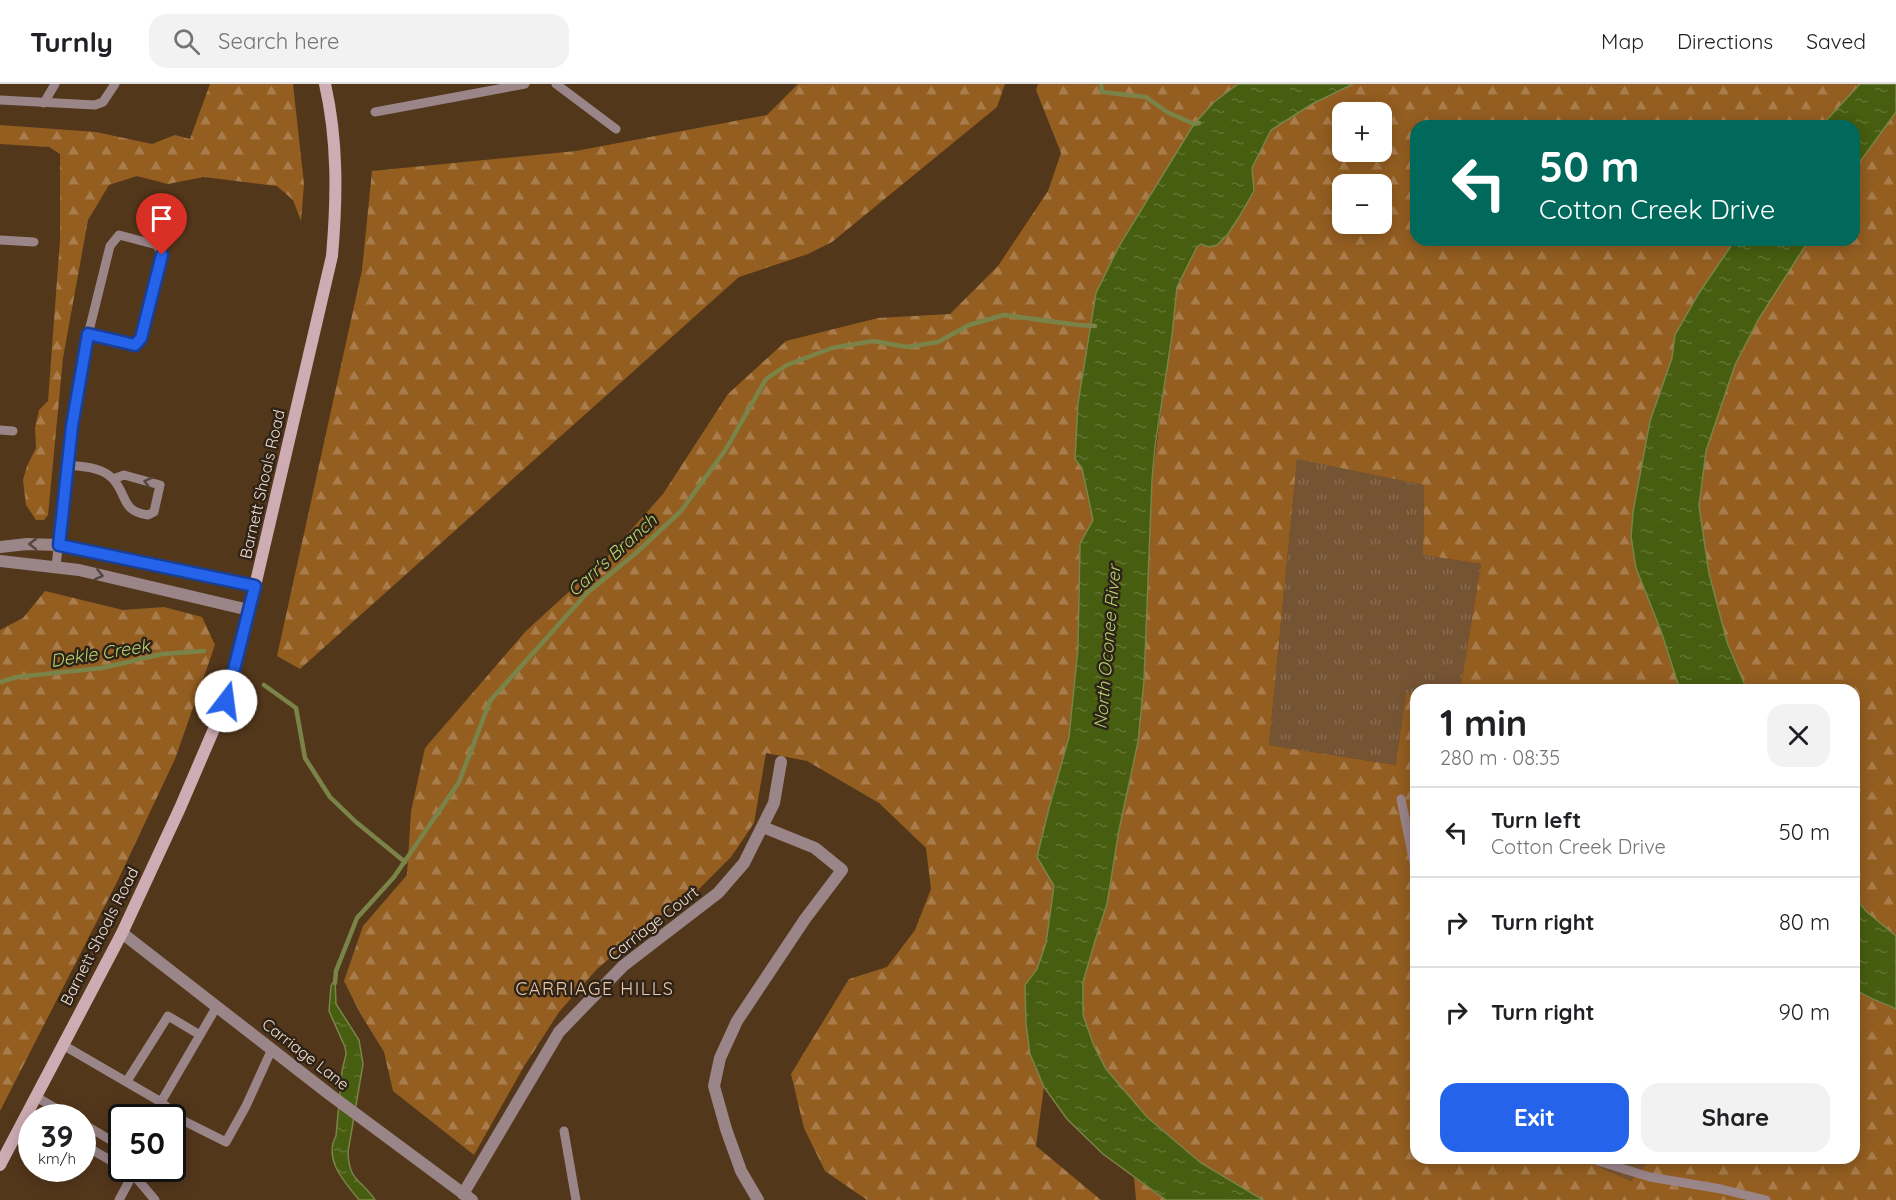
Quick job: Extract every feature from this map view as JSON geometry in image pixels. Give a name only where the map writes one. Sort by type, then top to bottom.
[{"type":"main road","name":"Barnett Shoals Road","points":[[33,1104],[122,933],[226,701],[332,256],[336,209],[336,167],[332,116],[325,84]]},
{"type":"main road","name":"Barnett Shoals Road","points":[[0,1165],[18,1135]]},
{"type":"street","points":[[0,547],[27,544],[59,545],[255,586]]},
{"type":"street","points":[[0,561],[56,566],[249,610]]},
{"type":"street","name":"Carriage Court","points":[[468,1197],[559,1032],[623,966],[718,893],[744,863],[774,803],[781,762]]},
{"type":"street","points":[[758,1200],[741,1171],[714,1086],[720,1058],[737,1021],[805,919],[842,870],[815,848],[763,827]]},
{"type":"street","name":"Carriage Lane","points":[[122,933],[468,1197]]},
{"type":"lane","points":[[44,103],[55,84]]},
{"type":"lane","points":[[0,100],[100,104],[116,84]]},
{"type":"lane","points":[[375,112],[525,84]]},
{"type":"lane","points":[[556,84],[616,129]]},
{"type":"lane","points":[[56,566],[72,426],[88,334],[110,246],[119,235],[158,245],[162,255],[141,338],[135,345],[88,334]]},
{"type":"lane","points":[[0,240],[34,242]]},
{"type":"lane","points":[[0,430],[13,430]]},
{"type":"lane","points":[[68,465],[100,470],[113,479],[128,507],[137,514],[148,515],[154,512],[160,485],[124,476],[113,479]]},
{"type":"lane","points":[[1401,799],[1410,843]]},
{"type":"lane","points":[[161,1102],[217,1006]]},
{"type":"lane","points":[[126,1081],[168,1016],[200,1035]]},
{"type":"lane","points":[[63,1044],[161,1102],[182,1120],[226,1142],[246,1106],[272,1049]]},
{"type":"lane","points":[[36,1096],[49,1104]]},
{"type":"lane","points":[[96,1131],[108,1137],[99,1153]]},
{"type":"lane","points":[[564,1131],[576,1200]]},
{"type":"lane","points":[[96,1151],[108,1158]]},
{"type":"lane","points":[[1608,1164],[1650,1177],[1721,1189],[1766,1200]]},
{"type":"lane","points":[[119,1200],[124,1182]]},
{"type":"lane","points":[[139,1182],[155,1200]]},
{"type":"green space","points":[[210,84],[293,84],[304,184],[301,221],[293,200],[277,186],[204,177],[168,184],[137,176],[109,185],[88,220],[63,358],[48,515],[44,520],[36,520],[26,505],[23,480],[36,448],[35,428],[39,410],[48,401],[60,240],[60,154],[49,147],[0,144],[0,125],[96,132],[152,144],[175,135],[190,139]]},
{"type":"green space","points":[[798,84],[1005,84],[997,107],[832,242],[808,254],[739,277],[300,669],[277,656],[362,270],[372,171],[576,151],[767,115]]},
{"type":"green space","points":[[1038,84],[1238,84],[1214,102],[1201,116],[1119,246],[1096,293],[1078,403],[1075,459],[1082,467],[1093,520],[1080,544],[1078,648],[1069,737],[1038,857],[1054,886],[1045,946],[1037,969],[1025,985],[1026,1024],[1030,1054],[1044,1087],[1036,1146],[1101,1200],[867,1200],[825,1171],[804,1128],[791,1074],[849,979],[887,967],[915,930],[931,889],[926,848],[879,803],[807,761],[766,753],[754,823],[731,857],[696,892],[653,921],[597,969],[559,1012],[523,1068],[474,1155],[393,1091],[384,1052],[344,981],[363,926],[407,875],[411,811],[425,748],[526,631],[607,557],[663,494],[728,394],[786,341],[878,318],[950,314],[998,266],[1048,191],[1061,153],[1036,90]]},
{"type":"green space","points":[[1353,84],[1860,84],[1827,120],[1410,120],[1410,246],[1731,246],[1699,293],[1675,335],[1672,358],[1650,421],[1633,512],[1631,537],[1636,568],[1661,631],[1678,684],[1461,684],[1481,564],[1423,555],[1424,485],[1297,459],[1269,745],[1396,765],[1406,693],[1410,693],[1410,1164],[1593,1164],[1631,1181],[1647,1164],[1860,1164],[1860,992],[1896,1009],[1896,1200],[1263,1200],[1201,1163],[1147,1117],[1106,1069],[1094,1046],[1083,1015],[1083,982],[1107,904],[1119,830],[1138,742],[1144,681],[1152,480],[1177,287],[1197,247],[1228,234],[1239,217],[1254,191],[1252,168],[1271,130],[1312,104]]},
{"type":"green space","points":[[1896,112],[1896,936],[1860,904],[1860,684],[1744,684],[1727,642],[1709,573],[1699,506],[1706,451],[1735,365],[1758,320],[1805,246],[1860,246],[1860,162]]},
{"type":"green space","points":[[1297,458],[1424,485],[1423,555],[1481,564],[1461,684],[1410,684],[1410,693],[1406,693],[1397,765],[1269,745]]},
{"type":"green space","points":[[45,591],[123,610],[164,607],[202,617],[215,645],[175,759],[118,880],[0,1111],[0,630],[23,618]]},
{"type":"green space","points":[[1593,1164],[1647,1164],[1631,1181]]},
{"type":"green space","points":[[1134,1177],[1163,1198],[1166,1200],[1136,1200]]},
{"type":"water","name":"North Oconee River","points":[[1238,84],[1353,84],[1312,104],[1271,130],[1252,168],[1254,191],[1239,217],[1228,234],[1217,245],[1209,247],[1201,244],[1197,247],[1177,287],[1152,480],[1144,681],[1138,742],[1119,830],[1107,904],[1083,982],[1083,1015],[1094,1046],[1106,1069],[1147,1117],[1201,1163],[1263,1200],[1166,1200],[1103,1154],[1067,1119],[1044,1087],[1030,1054],[1026,1024],[1025,985],[1037,969],[1046,943],[1054,886],[1037,857],[1069,737],[1078,648],[1080,544],[1093,520],[1082,468],[1075,459],[1078,403],[1096,293],[1119,246],[1194,124],[1214,102]]},
{"type":"water","points":[[1860,84],[1896,84],[1896,112],[1860,162],[1860,120],[1827,120]]},
{"type":"water","points":[[1731,246],[1805,246],[1758,320],[1735,365],[1706,451],[1699,506],[1709,573],[1727,642],[1744,684],[1678,684],[1661,631],[1636,568],[1631,537],[1633,512],[1650,421],[1672,358],[1675,335],[1699,293]]},
{"type":"water","points":[[1860,904],[1896,936],[1896,1009],[1860,992]]},
{"type":"water","points":[[335,979],[336,1004],[359,1040],[363,1064],[348,1152],[349,1162],[353,1175],[375,1200],[359,1200],[337,1170],[332,1154],[346,1054],[329,1011],[331,986]]},
{"type":"waterway","points":[[1101,84],[1102,92],[1146,97],[1167,112],[1194,124],[1199,123]]},
{"type":"waterway","name":"Carr's Branch","points":[[335,983],[336,971],[357,918],[394,877],[459,782],[490,701],[587,593],[636,553],[681,511],[726,449],[766,379],[787,365],[832,348],[873,341],[907,347],[938,342],[969,325],[1004,315],[1095,326]]},
{"type":"waterway","name":"Dekle Creek","points":[[0,682],[17,677],[102,668],[162,654],[204,651]]},
{"type":"waterway","points":[[264,685],[296,708],[305,758],[330,797],[356,822],[405,862]]},
{"type":"district","name":"CARRIAGE HILLS","points":[[595,988]]},
{"type":"route","points":[[162,255],[141,338],[135,345],[88,334],[72,426],[59,545],[255,586],[226,701]]}]
